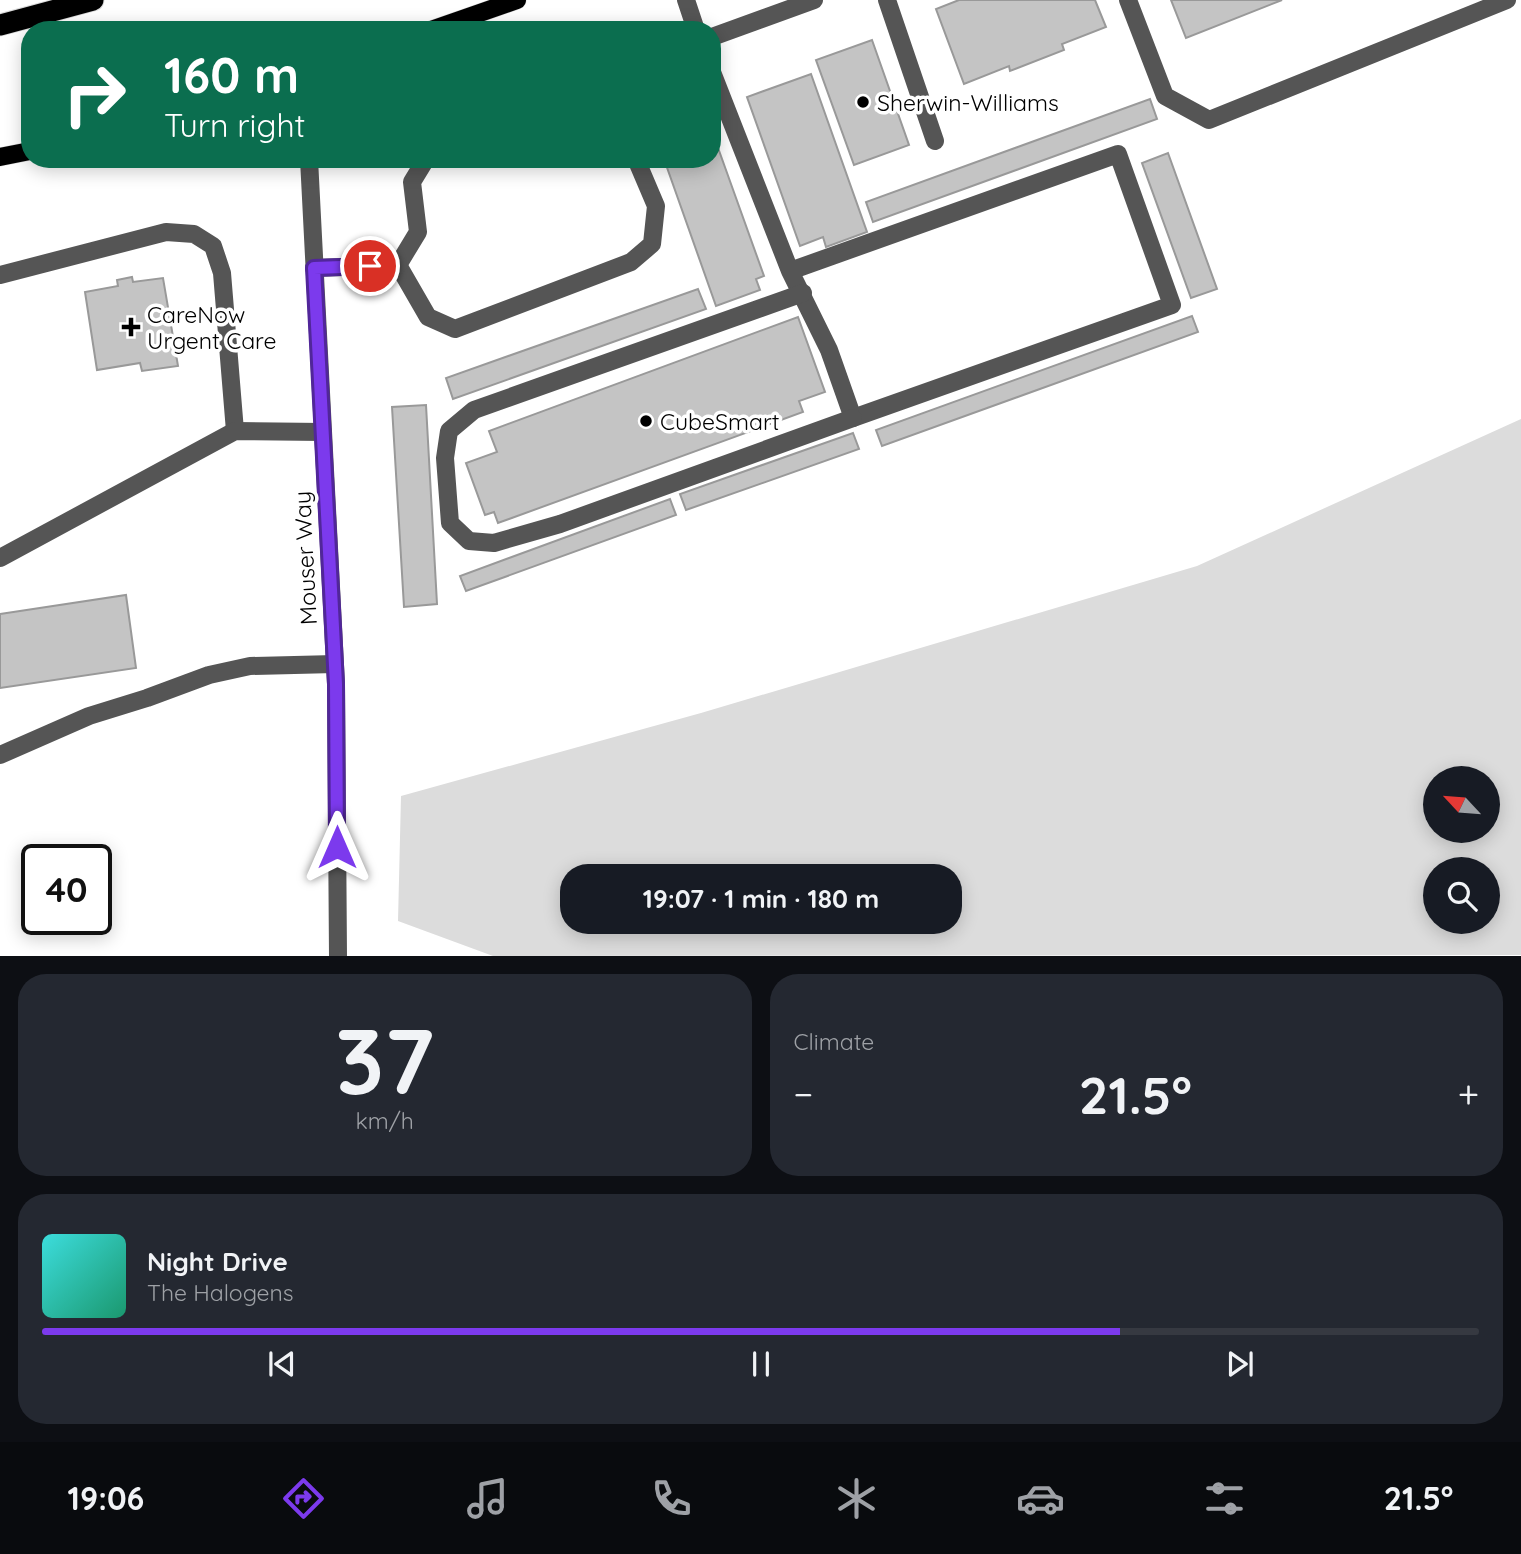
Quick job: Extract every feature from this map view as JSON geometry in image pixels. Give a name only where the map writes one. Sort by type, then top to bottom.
[{"type":"highway","points":[[0,25],[93,0]]},
{"type":"main road","points":[[457,21],[517,0]]},
{"type":"main road","points":[[0,157],[21,152]]},
{"type":"street","points":[[686,0],[693,21]]},
{"type":"street","points":[[721,34],[814,0]]},
{"type":"street","points":[[887,0],[935,141]]},
{"type":"street","points":[[1128,0],[1165,96],[1209,120],[1501,1]]},
{"type":"street","points":[[721,95],[790,271],[829,350],[853,418]]},
{"type":"street","points":[[790,271],[1118,154],[1172,305],[560,524],[494,543],[469,541],[450,523],[445,458],[449,431],[474,410],[803,293]]},
{"type":"street","name":"Mouser Way","points":[[309,168],[335,664],[338,956]]},
{"type":"street","points":[[398,265],[418,232],[412,182],[421,168]]},
{"type":"street","points":[[398,265],[428,317],[455,329],[631,262],[652,244],[656,206],[640,168]]},
{"type":"street","points":[[0,275],[166,232],[194,234],[213,246],[222,273],[235,431]]},
{"type":"street","points":[[314,268],[398,265]]},
{"type":"street","points":[[0,558],[235,431],[323,432]]},
{"type":"street","points":[[0,755],[89,716],[209,675],[250,666],[335,664]]},
{"type":"shaded area","points":[[1521,419],[1521,955],[493,956],[398,921],[401,796],[701,713],[1197,566]]},
{"type":"building","points":[[959,0],[1095,0],[1106,27],[1062,44],[1064,50],[1010,71],[1009,66],[964,84],[936,9]]},
{"type":"building","points":[[1171,0],[1282,0],[1186,38]]},
{"type":"building","name":"Sherwin-Williams","points":[[872,40],[909,145],[854,165],[816,60]]},
{"type":"building","points":[[811,74],[867,232],[826,247],[823,237],[800,246],[747,97]]},
{"type":"building","points":[[1150,99],[1157,119],[873,222],[866,202]]},
{"type":"building","points":[[1168,153],[1217,289],[1191,298],[1142,163]]},
{"type":"building","points":[[721,156],[764,276],[756,279],[760,290],[716,306],[667,168],[721,168]]},
{"type":"building","name":"CareNow Urgent Care","points":[[132,277],[133,282],[163,278],[178,366],[142,371],[140,363],[97,370],[85,292],[118,286],[117,280]]},
{"type":"building","points":[[698,289],[706,309],[453,399],[446,378]]},
{"type":"building","points":[[1192,316],[1198,332],[882,446],[876,430]]},
{"type":"building","name":"CubeSmart","points":[[798,317],[825,392],[799,401],[803,412],[498,523],[494,512],[485,515],[466,463],[497,452],[489,431]]},
{"type":"building","points":[[426,405],[437,604],[404,607],[392,407]]},
{"type":"building","name":"CubeSmart","points":[[853,433],[859,449],[686,510],[680,494]]},
{"type":"building","name":"CubeSmart","points":[[670,499],[676,515],[466,591],[460,576]]},
{"type":"building","points":[[126,595],[136,668],[0,688],[0,614]]},
{"type":"place","name":"Sherwin-Williams","points":[[863,102]]},
{"type":"place","name":"CareNow Urgent Care","points":[[131,327]]},
{"type":"place","name":"CubeSmart","points":[[646,421]]},
{"type":"route","points":[[337,847],[336,684],[314,268],[370,266]]}]
